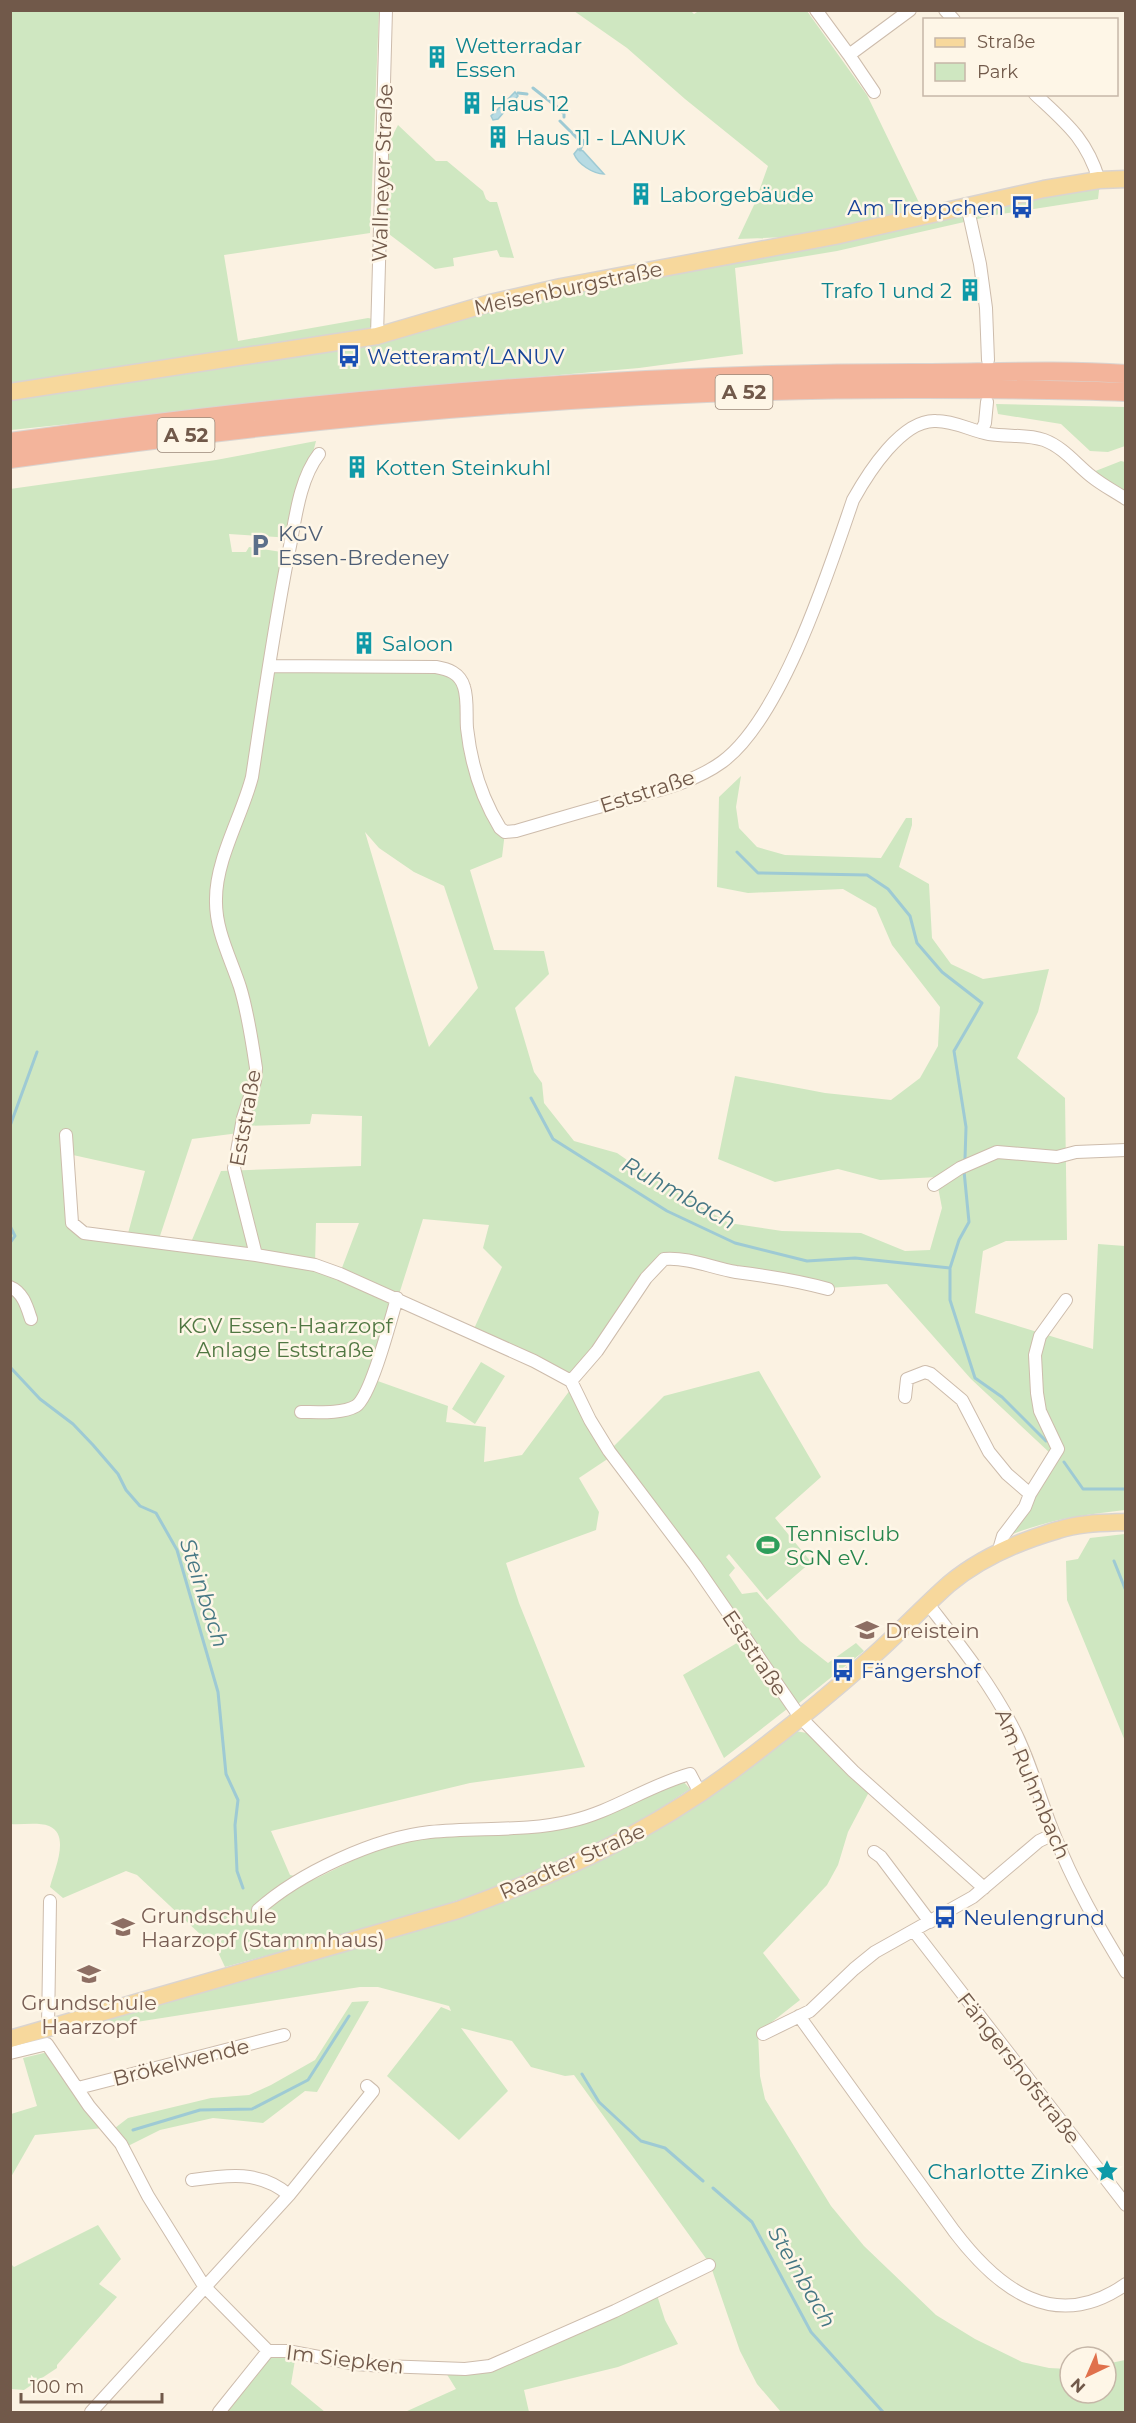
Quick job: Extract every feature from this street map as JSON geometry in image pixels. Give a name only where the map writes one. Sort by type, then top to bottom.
[{"type":"highway","name":"A 52","points":[[10,442],[149,423],[424,394],[559,384],[838,373],[1125,374]]},
{"type":"highway","name":"A 52","points":[[10,459],[151,439],[362,415],[561,400],[842,389],[1125,393]]},
{"type":"main road","name":"Meisenburgstraße","points":[[10,392],[377,336],[490,303],[561,286],[836,236],[1044,189],[1099,180],[1125,179]]},
{"type":"main road","name":"Raadter Straße","points":[[10,2039],[458,1910],[522,1886],[611,1847],[655,1823],[700,1793],[800,1717],[853,1674],[966,1572],[998,1553],[1059,1529],[1125,1522]]},
{"type":"street","name":"Wallneyer Straße","points":[[377,336],[386,10]]},
{"type":"street","points":[[816,10],[874,92]]},
{"type":"street","points":[[849,55],[910,10]]},
{"type":"street","points":[[1037,96],[1076,133],[1090,156],[1099,180]]},
{"type":"street","points":[[967,205],[983,286],[988,360]]},
{"type":"street","points":[[987,402],[985,423],[981,432],[1034,437],[1056,445],[1093,478],[1125,499]]},
{"type":"street","name":"Eststraße","points":[[269,666],[436,667],[458,675],[464,686],[471,757],[478,786],[491,814],[505,832],[516,831],[684,783],[723,761],[755,727],[783,679],[806,628],[853,500],[864,479],[888,450],[902,435],[925,421],[956,423],[981,432]]},
{"type":"street","name":"Eststraße","points":[[256,1256],[234,1168],[243,1118],[255,1081],[256,1068],[240,988],[217,919],[215,898],[220,868],[246,801],[252,777],[296,513],[312,463],[319,454]]},
{"type":"street","points":[[66,1135],[72,1223],[84,1233],[315,1265],[397,1298],[541,1364],[571,1381],[597,1352],[646,1278],[663,1259],[683,1259],[735,1272],[776,1276],[828,1289]]},
{"type":"street","points":[[934,1185],[960,1168],[997,1152],[1057,1157],[1076,1152],[1125,1150]]},
{"type":"street","points":[[10,1287],[16,1289],[21,1296],[31,1319]]},
{"type":"street","points":[[301,1412],[346,1409],[355,1406],[361,1400],[372,1376],[397,1298]]},
{"type":"street","points":[[998,1553],[1003,1536],[1025,1507],[1030,1494],[1058,1449],[1040,1411],[1036,1393],[1035,1355],[1040,1336],[1066,1300]]},
{"type":"street","points":[[905,1397],[907,1378],[925,1372],[931,1374],[962,1400],[989,1452],[1007,1474],[1030,1494]]},
{"type":"street","name":"Eststraße","points":[[571,1381],[590,1420],[609,1451],[695,1565],[800,1717],[853,1771],[984,1888]]},
{"type":"street","name":"Am Ruhmbach","points":[[928,1604],[985,1679],[1012,1725],[1033,1772],[1054,1834],[1082,1895],[1125,1972]]},
{"type":"street","points":[[258,1910],[273,1897],[325,1866],[368,1847],[429,1832],[542,1827],[574,1821],[690,1774],[700,1793]]},
{"type":"street","points":[[763,2034],[810,2011],[869,1956],[885,1945],[960,1906],[1039,1841],[1054,1834]]},
{"type":"street","points":[[874,1852],[881,1857],[930,1922]]},
{"type":"street","points":[[48,2028],[50,1901]]},
{"type":"street","name":"Fängershofstraße","points":[[914,1931],[1125,2205]]},
{"type":"street","points":[[799,2016],[954,2231],[994,2277],[1027,2298],[1064,2306],[1102,2298],[1125,2284]]},
{"type":"street","name":"Brökelwende","points":[[78,2088],[284,2035]]},
{"type":"street","name":"Im Siepken","points":[[10,2054],[47,2044],[121,2144],[148,2196],[204,2286],[268,2351],[286,2351],[327,2360],[374,2366],[465,2369],[489,2366],[615,2311],[709,2265]]},
{"type":"street","points":[[91,2412],[289,2195],[374,2091],[368,2086]]},
{"type":"street","points":[[192,2180],[226,2175],[257,2176],[278,2186],[289,2195]]},
{"type":"street","points":[[219,2412],[268,2351]]},
{"type":"green space","points":[[690,10],[694,14],[700,10],[807,11],[867,95],[925,215],[836,235],[738,239],[754,205],[768,166],[685,99],[627,48],[574,11]]},
{"type":"green space","points":[[10,11],[379,11],[370,233],[224,255],[238,341],[368,318],[373,319],[376,336],[1100,182],[1098,199],[995,215],[837,251],[735,268],[743,354],[639,368],[444,385],[11,430]]},
{"type":"green space","points":[[398,125],[436,161],[447,161],[483,191],[486,199],[490,202],[497,202],[514,258],[500,257],[497,250],[453,258],[454,266],[435,269],[385,231],[384,152]]},
{"type":"green space","points":[[996,404],[1125,407],[1125,446],[1108,452],[1090,451],[1061,424],[998,414]]},
{"type":"green space","name":"KGV Essen-Haarzopf Anlage Eststraße","points":[[316,441],[291,538],[229,534],[232,552],[246,552],[249,547],[288,553],[269,666],[387,667],[458,675],[471,757],[505,832],[502,857],[470,870],[494,950],[544,951],[549,974],[515,1008],[534,1072],[542,1083],[544,1103],[574,1141],[617,1153],[656,1180],[729,1223],[782,1231],[861,1233],[905,1251],[930,1250],[942,1208],[938,1187],[1006,1147],[969,1160],[938,1177],[880,1180],[838,1169],[775,1182],[718,1159],[735,1076],[825,1093],[891,1100],[920,1078],[938,1046],[940,1007],[892,945],[876,908],[843,889],[748,893],[717,887],[719,797],[741,776],[736,807],[739,828],[757,847],[785,855],[881,858],[906,818],[912,818],[899,867],[929,884],[932,938],[951,964],[983,979],[1049,969],[1038,1012],[1017,1058],[1065,1098],[1067,1240],[1006,1241],[983,1251],[975,1313],[1093,1349],[1098,1244],[1125,1246],[1125,1510],[1067,1518],[1010,1535],[1051,1454],[971,1379],[887,1284],[828,1288],[663,1258],[571,1379],[473,1331],[502,1267],[483,1248],[489,1225],[423,1219],[372,1379],[448,1406],[446,1422],[486,1427],[484,1462],[522,1455],[573,1386],[612,1456],[579,1478],[599,1512],[596,1530],[506,1563],[519,1603],[585,1767],[470,1783],[271,1831],[290,1875],[313,1880],[372,1851],[430,1834],[541,1829],[683,1781],[690,1789],[624,1830],[577,1854],[529,1874],[429,1910],[225,1967],[217,1950],[137,1875],[126,1871],[63,1898],[50,1887],[60,1845],[56,1831],[45,1825],[10,1824],[10,489],[216,460]],"holes":[[[365,832],[379,848],[414,872],[444,886],[478,988],[429,1047]],[[312,1114],[362,1116],[361,1166],[221,1171],[189,1247],[158,1242],[192,1139],[239,1133],[242,1126],[310,1124]],[[64,1153],[145,1171],[127,1237],[96,1233],[72,1223]],[[316,1223],[359,1223],[340,1273],[315,1265]]]},
{"type":"green space","points":[[1121,461],[1125,462],[1125,493],[1093,472]]},
{"type":"green space","points":[[481,1362],[505,1376],[475,1424],[452,1409]]},
{"type":"green space","points":[[759,1371],[821,1477],[775,1518],[811,1562],[767,1600],[729,1554],[726,1557],[735,1568],[729,1575],[742,1594],[757,1592],[800,1641],[828,1663],[856,1643],[864,1651],[798,1704],[610,1450],[664,1396]]},
{"type":"green space","points":[[1126,1534],[1125,1741],[1067,1600],[1066,1561],[1078,1559],[1090,1538]]},
{"type":"green space","points":[[742,1640],[787,1709],[724,1758],[683,1675]]},
{"type":"green space","points":[[795,1731],[807,1733],[815,1739],[870,1790],[848,1832],[838,1865],[827,1885],[763,1953],[800,2000],[758,2033],[760,2076],[765,2099],[831,2206],[864,2246],[936,2315],[975,2339],[1022,2362],[1058,2368],[1058,2405],[1118,2405],[1118,2361],[1125,2360],[1125,2412],[781,2412],[757,2384],[740,2351],[710,2264],[574,2075],[565,2076],[531,2067],[512,2041],[461,2028],[508,2091],[459,2140],[387,2076],[441,2007],[451,2011],[449,2006],[378,1987],[360,1987],[111,2026],[104,2018],[523,1890]]},
{"type":"green space","points":[[369,2001],[317,2092],[305,2091],[263,2123],[213,2118],[160,2130],[128,2146],[115,2128],[128,2118],[211,2098],[249,2095],[271,2085],[315,2060],[352,2002]]},
{"type":"green space","points":[[48,2052],[103,2128],[35,2135],[11,2177],[11,2114],[37,2106],[23,2058]]},
{"type":"green space","points":[[98,2225],[121,2259],[99,2284],[117,2297],[57,2365],[57,2368],[24,2390],[11,2389],[11,2264],[14,2267]]},
{"type":"green space","points":[[656,2292],[665,2320],[678,2344],[618,2367],[524,2390],[529,2412],[405,2412],[456,2389],[443,2368],[465,2370]]},
{"type":"green space","points":[[268,2352],[296,2354],[291,2384],[325,2412],[219,2412]]},
{"type":"water","points":[[515,92],[518,96],[498,119],[493,120],[491,116]]},
{"type":"water","points":[[578,149],[583,151],[604,174],[582,165],[574,154]]},
{"type":"waterway","points":[[533,88],[552,103]]},
{"type":"waterway","points":[[518,93],[527,94]]},
{"type":"waterway","points":[[555,105],[564,117]]},
{"type":"waterway","points":[[560,121],[577,138],[584,141],[580,150]]},
{"type":"waterway","name":"Ruhmbach","points":[[737,852],[758,873],[867,875],[888,889],[910,916],[917,943],[942,972],[982,1003],[954,1051],[966,1127],[965,1159]]},
{"type":"waterway","points":[[10,1126],[37,1052]]},
{"type":"waterway","name":"Ruhmbach","points":[[531,1098],[553,1139],[667,1211],[735,1243],[807,1261],[855,1258],[950,1268]]},
{"type":"waterway","name":"Ruhmbach","points":[[964,1171],[969,1222],[959,1240],[950,1268],[950,1300],[975,1378],[1002,1397],[1046,1441]]},
{"type":"waterway","points":[[10,1226],[15,1236],[10,1243]]},
{"type":"waterway","name":"Steinbach","points":[[10,1367],[40,1399],[73,1424],[93,1445],[118,1474],[126,1490],[140,1506],[156,1513],[177,1550],[218,1692],[226,1774],[238,1800],[235,1825],[237,1871],[243,1888]]},
{"type":"waterway","points":[[1064,1462],[1083,1489],[1126,1489]]},
{"type":"waterway","name":"Ruhmbach","points":[[1114,1561],[1126,1591]]},
{"type":"waterway","points":[[133,2130],[200,2110],[252,2109],[308,2080],[349,2016]]},
{"type":"waterway","name":"Steinbach","points":[[582,2074],[599,2102],[641,2141],[665,2148],[703,2181]]},
{"type":"waterway","name":"Steinbach","points":[[713,2188],[752,2222],[811,2332],[883,2412]]},
{"type":"place","name":"Wetterradar Essen","points":[[437,57]]},
{"type":"place","name":"Haus 12","points":[[472,103]]},
{"type":"place","name":"Haus 11 - LANUK","points":[[498,137]]},
{"type":"place","name":"Laborgebäude","points":[[641,194]]},
{"type":"place","name":"Am Treppchen","points":[[1022,207]]},
{"type":"place","name":"Trafo 1 und 2","points":[[970,290]]},
{"type":"place","name":"Wetteramt/LANUV","points":[[349,356]]},
{"type":"place","name":"Kotten Steinkuhl","points":[[357,467]]},
{"type":"place","name":"KGV Essen-Bredeney","points":[[260,545]]},
{"type":"place","name":"Saloon","points":[[364,643]]},
{"type":"place","name":"Tennisclub SGN eV.","points":[[768,1545]]},
{"type":"place","name":"Dreistein","points":[[867,1630]]},
{"type":"place","name":"Fängershof","points":[[843,1670]]},
{"type":"place","name":"Neulengrund","points":[[945,1917]]},
{"type":"place","name":"Grundschule Haarzopf (Stammhaus)","points":[[123,1927]]},
{"type":"place","name":"Grundschule Haarzopf","points":[[89,1974]]},
{"type":"place","name":"Charlotte Zinke","points":[[1107,2171]]}]
